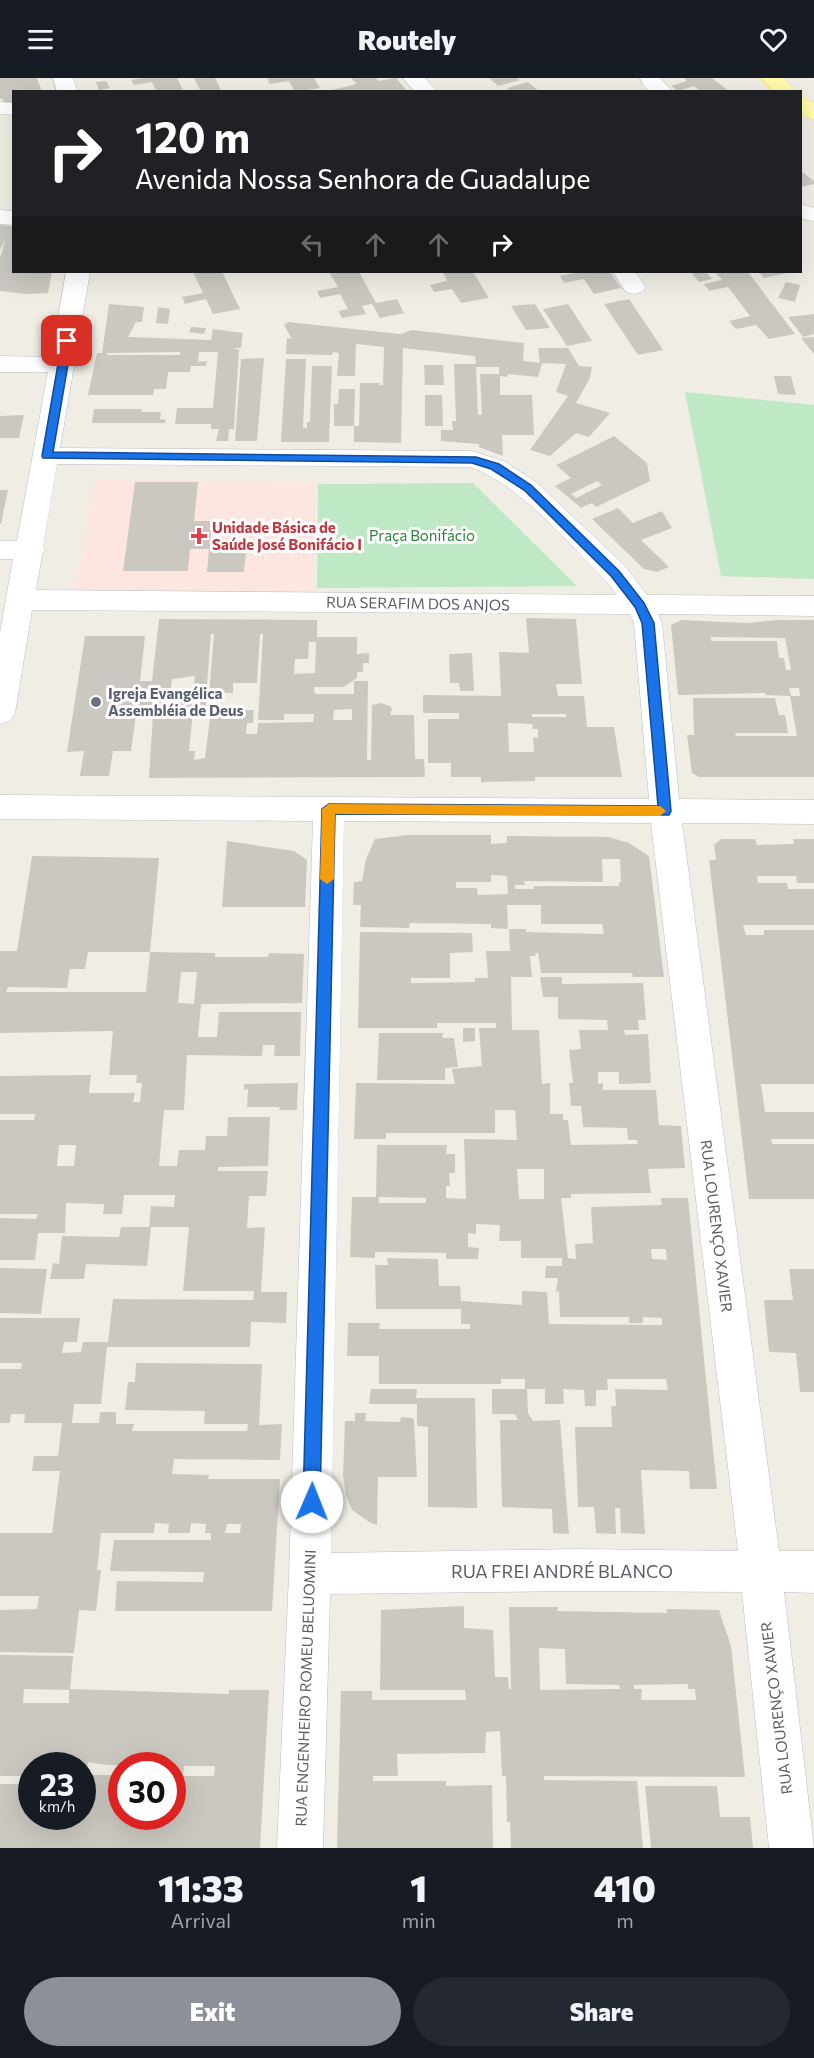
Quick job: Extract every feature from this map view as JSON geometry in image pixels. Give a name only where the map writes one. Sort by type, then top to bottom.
[{"type":"main road","points":[[771,78],[785,90]]},
{"type":"main road","points":[[802,104],[814,114]]},
{"type":"street","points":[[413,78],[425,90]]},
{"type":"street","points":[[650,78],[651,82],[661,90]]},
{"type":"street","points":[[0,713],[31,550],[78,273]]},
{"type":"street","points":[[0,364],[63,364]]},
{"type":"street","points":[[47,456],[472,459],[495,467],[527,488],[615,573],[640,605]]},
{"type":"street","points":[[0,550],[31,550]]},
{"type":"street","name":"RUA SERAFIM DOS ANJOS","points":[[22,600],[814,606]]},
{"type":"street","name":"RUA LOURENÇO XAVIER","points":[[640,605],[648,623],[665,811],[792,1848]]},
{"type":"street","points":[[0,807],[814,812]]},
{"type":"street","name":"RUA ENGENHEIRO ROMEU BELUOMINI","points":[[300,1848],[310,1574],[329,809]]},
{"type":"street","name":"RUA FREI ANDRÉ BLANCO","points":[[310,1574],[580,1570],[814,1572]]},
{"type":"shaded area","name":"Unidade Básica de Saúde José Bonifácio I","points":[[94,480],[317,481],[311,591],[75,590]]},
{"type":"green space","points":[[685,392],[814,405],[814,579],[721,576]]},
{"type":"green space","name":"Praça Bonifácio","points":[[473,483],[577,586],[317,588],[318,484]]},
{"type":"building","points":[[0,78],[37,78],[41,90],[12,90],[12,103],[2,103],[3,99],[0,99]]},
{"type":"building","points":[[177,78],[183,90],[156,90],[152,82],[134,85],[131,80]]},
{"type":"building","points":[[194,78],[215,78],[221,90],[200,90]]},
{"type":"building","points":[[314,78],[320,88],[294,90],[289,81],[270,84],[267,79]]},
{"type":"building","points":[[351,78],[376,78],[378,81],[396,78],[406,90],[332,90],[357,84]]},
{"type":"building","points":[[489,78],[517,78],[520,80],[498,86]]},
{"type":"building","points":[[684,78],[712,78],[727,90],[699,90],[694,86],[677,90],[671,86],[687,81]]},
{"type":"building","points":[[106,81],[110,88],[99,90],[96,82]]},
{"type":"building","points":[[528,82],[538,90],[509,90],[507,88]]},
{"type":"building","points":[[802,172],[814,181],[814,184],[802,187]]},
{"type":"building","points":[[0,225],[12,226],[12,273],[52,273],[48,293],[26,294],[0,291],[0,258],[6,238],[0,250]]},
{"type":"building","points":[[193,273],[222,273],[240,309],[213,314],[206,299],[185,304],[182,297],[203,293]]},
{"type":"building","points":[[330,273],[360,273],[376,303],[397,299],[404,313],[380,318],[372,304],[362,306],[366,314],[342,318],[338,311],[348,309],[340,294],[320,298],[317,291],[338,287]]},
{"type":"building","points":[[443,273],[474,273],[489,298],[461,303],[452,289],[434,292],[430,285],[447,281]]},
{"type":"building","points":[[575,273],[611,273],[621,288],[594,294],[584,279],[564,283],[560,276]]},
{"type":"building","points":[[692,273],[707,273],[712,279],[699,282]]},
{"type":"building","points":[[716,273],[749,273],[795,334],[769,339],[756,325],[736,329],[729,321],[750,316],[728,287],[709,291],[704,284],[722,280]]},
{"type":"building","points":[[760,273],[787,273],[764,278]]},
{"type":"building","points":[[786,282],[800,285],[795,302],[778,298]]},
{"type":"building","points":[[629,299],[663,350],[638,355],[604,304]]},
{"type":"building","points":[[109,304],[144,307],[142,322],[136,322],[128,337],[211,340],[213,329],[243,333],[241,348],[234,348],[239,350],[234,429],[229,429],[228,441],[216,441],[219,429],[211,429],[211,424],[175,424],[177,408],[213,408],[218,352],[199,352],[198,362],[207,361],[206,366],[191,366],[190,372],[168,372],[166,389],[154,389],[153,395],[88,395],[97,353],[102,353]],"holes":[[[180,352],[180,355],[107,355],[107,353]]]},
{"type":"building","points":[[535,304],[550,328],[526,330],[511,306]]},
{"type":"building","points":[[568,304],[592,341],[567,346],[543,309]]},
{"type":"building","points":[[158,307],[170,309],[168,324],[156,323]]},
{"type":"building","points":[[814,314],[814,334],[803,337],[788,317]]},
{"type":"building","points":[[288,322],[400,334],[412,330],[524,343],[523,361],[542,363],[538,377],[508,374],[507,377],[500,376],[500,395],[532,395],[534,435],[502,435],[503,456],[479,447],[479,444],[441,441],[441,430],[453,430],[452,421],[456,421],[454,364],[476,364],[475,356],[403,348],[401,443],[354,442],[354,426],[359,426],[360,383],[383,385],[384,347],[356,344],[355,376],[337,376],[339,353],[333,352],[332,355],[286,354],[287,338],[292,339],[284,325]],"holes":[[[476,367],[499,367],[499,374],[480,374],[482,415],[478,415]]]},
{"type":"building","points":[[191,327],[206,328],[204,334],[189,332]]},
{"type":"building","points":[[814,337],[814,354],[801,338]]},
{"type":"building","points":[[538,348],[568,348],[579,366],[592,367],[590,378],[576,403],[610,413],[589,437],[576,433],[550,456],[530,450],[568,396],[556,392],[566,364],[540,363]]},
{"type":"building","points":[[264,358],[257,441],[235,441],[241,359]]},
{"type":"building","points":[[286,359],[306,359],[303,428],[307,428],[307,422],[310,422],[312,366],[332,366],[329,442],[281,442]]},
{"type":"building","points":[[424,365],[443,365],[444,385],[425,385]]},
{"type":"building","points":[[774,376],[791,376],[796,395],[778,394]]},
{"type":"building","points":[[339,389],[355,389],[354,426],[334,426],[334,404],[338,404]]},
{"type":"building","points":[[425,395],[442,395],[443,426],[425,426]]},
{"type":"building","points":[[94,409],[142,409],[141,412],[161,412],[160,419],[166,420],[165,423],[92,423]]},
{"type":"building","points":[[24,415],[19,438],[0,438],[0,416]]},
{"type":"building","points":[[614,436],[647,463],[650,481],[596,507],[592,503],[581,508],[555,486],[571,478],[556,465]],"holes":[[[597,481],[602,485],[576,498],[571,494]]]},
{"type":"building","points":[[135,482],[198,482],[194,521],[212,521],[210,542],[247,542],[244,572],[207,572],[209,549],[190,549],[188,571],[123,571]]},
{"type":"building","points":[[0,490],[8,490],[1,524],[0,524]]},
{"type":"building","points":[[618,508],[633,523],[662,511],[672,528],[641,540],[669,567],[657,572],[644,569],[592,519]]},
{"type":"building","points":[[526,618],[576,619],[582,684],[556,684],[558,696],[584,696],[587,727],[614,727],[622,777],[535,777],[535,781],[481,782],[481,777],[451,777],[451,763],[428,763],[428,719],[459,719],[459,713],[423,713],[423,695],[501,696],[499,652],[529,653]],"holes":[[[532,714],[566,714],[566,717],[532,717]],[[508,723],[532,724],[533,729],[538,729],[538,738],[533,737],[534,752],[509,752]]]},
{"type":"building","points":[[159,619],[317,620],[317,637],[357,637],[357,654],[369,653],[369,663],[363,663],[363,672],[357,672],[357,678],[344,687],[314,687],[315,694],[354,694],[354,681],[368,681],[367,760],[371,760],[372,705],[381,703],[390,706],[392,709],[390,715],[414,715],[415,759],[424,759],[425,777],[149,778],[153,715],[136,715],[131,751],[113,751],[109,776],[80,776],[84,751],[67,752],[85,636],[145,636],[140,681],[152,681]],"holes":[[[211,634],[214,634],[209,693],[233,693],[233,683],[257,683],[260,634],[263,634],[258,720],[284,720],[284,714],[314,714],[313,722],[258,723],[257,734],[246,734],[247,723],[253,723],[254,710],[211,710],[205,758],[194,760],[195,751],[189,751],[193,712],[205,712],[207,695],[170,695],[172,679],[195,676],[194,684],[207,684]],[[309,642],[316,642],[315,673],[294,674],[295,659],[308,659]],[[352,709],[352,720],[333,720],[334,710]]]},
{"type":"building","points":[[681,620],[748,623],[814,620],[814,777],[699,777],[692,773],[687,735],[694,735],[693,698],[775,698],[779,715],[785,715],[788,733],[735,733],[736,736],[797,736],[791,696],[765,695],[766,693],[678,695],[671,625]],"holes":[[[711,637],[785,638],[791,670],[786,670],[784,658],[779,658],[777,641],[711,641]],[[789,688],[799,688],[800,696],[791,696]]]},
{"type":"building","points":[[472,653],[474,691],[460,691],[459,683],[450,683],[449,654]]},
{"type":"building","points":[[408,835],[491,835],[491,844],[507,843],[507,836],[609,837],[629,843],[649,856],[664,977],[633,977],[632,973],[541,973],[538,953],[536,953],[535,956],[530,956],[532,977],[511,977],[512,1030],[539,1030],[542,1084],[550,1083],[550,1114],[563,1114],[563,1120],[568,1120],[571,1145],[638,1144],[637,1140],[628,1140],[627,1128],[583,1127],[581,1106],[571,1106],[569,1083],[573,1083],[569,1050],[581,1049],[579,1030],[608,1030],[607,1020],[558,1019],[558,997],[543,997],[540,977],[562,977],[562,984],[643,983],[646,1020],[638,1020],[639,1030],[624,1030],[625,1035],[648,1034],[651,1083],[619,1084],[619,1072],[598,1072],[598,1084],[603,1083],[603,1090],[656,1090],[659,1125],[681,1126],[685,1168],[648,1169],[651,1193],[571,1194],[571,1198],[561,1198],[568,1258],[576,1259],[575,1244],[593,1243],[591,1207],[662,1205],[661,1198],[688,1198],[717,1489],[690,1489],[689,1471],[641,1470],[645,1534],[621,1533],[620,1508],[615,1508],[616,1534],[596,1533],[594,1507],[578,1507],[575,1427],[612,1427],[611,1406],[616,1406],[615,1389],[668,1390],[666,1379],[607,1379],[608,1390],[596,1390],[596,1406],[585,1406],[584,1390],[563,1389],[564,1404],[545,1404],[545,1389],[525,1389],[525,1379],[501,1379],[501,1384],[379,1384],[379,1356],[347,1356],[348,1323],[380,1323],[379,1329],[470,1329],[470,1324],[461,1324],[461,1309],[376,1309],[375,1265],[388,1265],[387,1258],[438,1259],[439,1286],[460,1286],[461,1301],[522,1305],[522,1291],[547,1292],[549,1324],[662,1325],[662,1318],[643,1317],[643,1323],[629,1323],[629,1317],[560,1317],[559,1291],[556,1292],[558,1278],[545,1278],[546,1266],[562,1266],[562,1258],[521,1258],[521,1241],[499,1241],[500,1225],[476,1224],[476,1234],[468,1233],[468,1247],[479,1248],[478,1259],[446,1259],[446,1253],[375,1252],[375,1258],[350,1257],[352,1197],[376,1197],[377,1145],[447,1145],[446,1154],[455,1154],[455,1173],[449,1173],[450,1186],[446,1186],[446,1198],[466,1199],[464,1139],[517,1140],[515,1110],[495,1110],[495,1133],[386,1133],[386,1139],[354,1139],[356,1083],[455,1084],[452,1069],[482,1066],[479,1028],[496,1028],[496,1023],[437,1023],[437,1028],[358,1028],[360,932],[472,933],[473,952],[450,953],[450,978],[411,978],[411,983],[475,982],[475,978],[488,978],[486,951],[510,951],[509,929],[526,929],[526,932],[604,934],[602,924],[541,924],[541,905],[507,905],[508,929],[491,928],[491,924],[410,923],[409,928],[360,927],[361,905],[353,905],[354,882],[362,881],[366,859],[375,839]],"holes":[[[602,859],[620,859],[621,882],[619,886],[534,886],[534,889],[515,889],[515,885],[525,885],[524,881],[603,882]],[[491,875],[507,876],[508,894],[478,895],[477,888],[456,888],[456,882],[491,882]],[[517,1169],[544,1169],[544,1199],[519,1199]],[[379,1197],[426,1198],[426,1203],[379,1203]],[[651,1249],[666,1249],[667,1260],[652,1259]]]},
{"type":"building","points":[[721,839],[755,839],[757,845],[794,844],[793,839],[814,839],[814,883],[797,883],[796,876],[757,876],[758,883],[787,883],[788,889],[814,889],[814,925],[743,925],[746,935],[764,935],[764,930],[814,930],[814,1084],[761,1084],[765,1112],[814,1112],[814,1139],[771,1139],[772,1144],[814,1144],[814,1199],[749,1199],[709,860],[716,860],[714,845]]},
{"type":"building","points":[[227,841],[294,851],[307,860],[305,907],[222,907]]},
{"type":"building","points":[[32,856],[159,858],[150,952],[215,953],[215,957],[268,957],[269,953],[304,954],[302,1003],[201,1004],[198,1037],[217,1037],[219,1012],[301,1012],[300,1056],[274,1056],[275,1045],[263,1045],[262,1056],[187,1055],[184,1110],[164,1110],[159,1166],[177,1166],[179,1150],[205,1150],[206,1136],[227,1136],[228,1117],[270,1117],[268,1166],[218,1167],[218,1171],[268,1171],[266,1196],[249,1196],[247,1228],[265,1227],[261,1292],[287,1292],[286,1323],[251,1322],[250,1347],[107,1347],[101,1404],[74,1404],[72,1423],[99,1423],[100,1412],[116,1412],[116,1424],[134,1424],[132,1431],[247,1431],[248,1424],[204,1424],[205,1411],[125,1410],[128,1382],[135,1382],[136,1363],[262,1364],[259,1425],[282,1424],[280,1460],[174,1459],[172,1474],[209,1475],[208,1479],[280,1479],[272,1611],[115,1611],[117,1581],[203,1582],[204,1572],[110,1571],[114,1540],[211,1540],[211,1533],[205,1533],[206,1524],[191,1523],[190,1533],[168,1533],[169,1524],[155,1523],[154,1533],[101,1533],[97,1570],[101,1570],[96,1611],[79,1610],[74,1653],[0,1652],[0,1610],[37,1609],[39,1596],[0,1596],[0,1533],[52,1533],[60,1471],[32,1471],[34,1456],[58,1456],[62,1423],[24,1423],[25,1414],[11,1414],[10,1423],[0,1423],[0,1369],[21,1369],[22,1363],[0,1363],[0,1318],[80,1318],[77,1342],[64,1342],[62,1353],[81,1352],[83,1342],[108,1342],[113,1299],[253,1300],[254,1291],[183,1291],[189,1227],[151,1227],[147,1266],[86,1264],[84,1279],[50,1279],[53,1263],[59,1264],[62,1236],[119,1237],[121,1227],[149,1227],[151,1206],[174,1207],[175,1195],[124,1195],[122,1214],[103,1214],[104,1204],[66,1203],[65,1233],[38,1233],[35,1260],[0,1260],[0,1218],[36,1219],[38,1214],[0,1214],[0,1120],[34,1120],[35,1114],[0,1114],[0,1076],[91,1075],[89,1093],[135,1093],[133,1102],[140,1102],[142,1083],[136,1083],[137,1075],[109,1075],[113,1031],[0,1033],[0,951],[17,951]],"holes":[[[88,952],[150,952],[146,992],[6,992],[8,987],[67,988],[70,969],[85,969]],[[181,972],[197,972],[194,1004],[178,1003]],[[59,1145],[76,1145],[74,1166],[57,1166]],[[227,1524],[241,1524],[240,1533],[225,1533]]]},
{"type":"building","points":[[463,1028],[475,1028],[475,1041],[463,1042]]},
{"type":"building","points":[[379,1033],[443,1033],[442,1038],[454,1038],[458,1067],[445,1068],[445,1080],[377,1080]]},
{"type":"building","points":[[298,1083],[297,1110],[279,1110],[280,1107],[247,1107],[248,1089],[244,1090],[244,1084]]},
{"type":"building","points":[[0,1268],[47,1269],[41,1314],[0,1313]]},
{"type":"building","points":[[789,1269],[814,1269],[814,1392],[800,1392],[796,1353],[769,1352],[764,1300],[793,1300]]},
{"type":"building","points":[[371,1389],[417,1389],[416,1398],[475,1398],[477,1508],[428,1507],[428,1427],[417,1426],[417,1404],[369,1404]]},
{"type":"building","points":[[492,1389],[527,1389],[528,1413],[533,1421],[560,1420],[569,1534],[553,1533],[552,1509],[502,1507],[500,1420],[518,1420],[515,1414],[492,1414]]},
{"type":"building","points":[[355,1413],[366,1413],[365,1421],[400,1422],[401,1417],[413,1418],[414,1421],[417,1477],[378,1477],[377,1525],[352,1510],[346,1495],[343,1475],[345,1421],[355,1421]]},
{"type":"building","points":[[464,1606],[464,1628],[493,1630],[495,1677],[508,1677],[509,1689],[511,1689],[509,1607],[558,1607],[557,1611],[667,1613],[666,1609],[719,1610],[731,1646],[745,1777],[544,1776],[544,1780],[637,1781],[643,1848],[511,1848],[510,1822],[507,1822],[506,1776],[502,1776],[500,1731],[486,1732],[485,1753],[397,1754],[398,1776],[373,1776],[373,1781],[446,1781],[446,1786],[492,1785],[493,1848],[337,1848],[341,1691],[372,1691],[372,1700],[466,1700],[465,1690],[380,1690],[381,1610]],"holes":[[[539,1648],[565,1649],[566,1684],[619,1685],[620,1689],[540,1690]],[[688,1684],[688,1689],[695,1689],[696,1700],[641,1700],[642,1689],[634,1689],[634,1685]]]},
{"type":"building","points":[[0,1655],[73,1656],[70,1689],[229,1694],[229,1690],[269,1690],[260,1848],[0,1848],[0,1784],[18,1784],[18,1830],[96,1830],[96,1775],[108,1775],[108,1830],[186,1830],[186,1776],[214,1776],[215,1766],[186,1766],[186,1752],[108,1752],[108,1765],[96,1763],[96,1752],[18,1752],[18,1776],[0,1776]],"holes":[[[24,1689],[69,1690],[69,1703],[23,1703]]]},
{"type":"building","points":[[645,1786],[717,1786],[720,1817],[750,1817],[753,1848],[651,1848]]},
{"type":"slow traffic","points":[[327,879],[329,809],[660,811]]},
{"type":"place","name":"Unidade Básica de Saúde José Bonifácio I","points":[[199,536]]},
{"type":"place","name":"Igreja Evangélica Assembléia de Deus","points":[[96,702]]},
{"type":"route","points":[[67,341],[47,456],[472,459],[495,467],[527,488],[615,573],[640,605],[648,623],[665,811],[329,809],[312,1502]]}]
